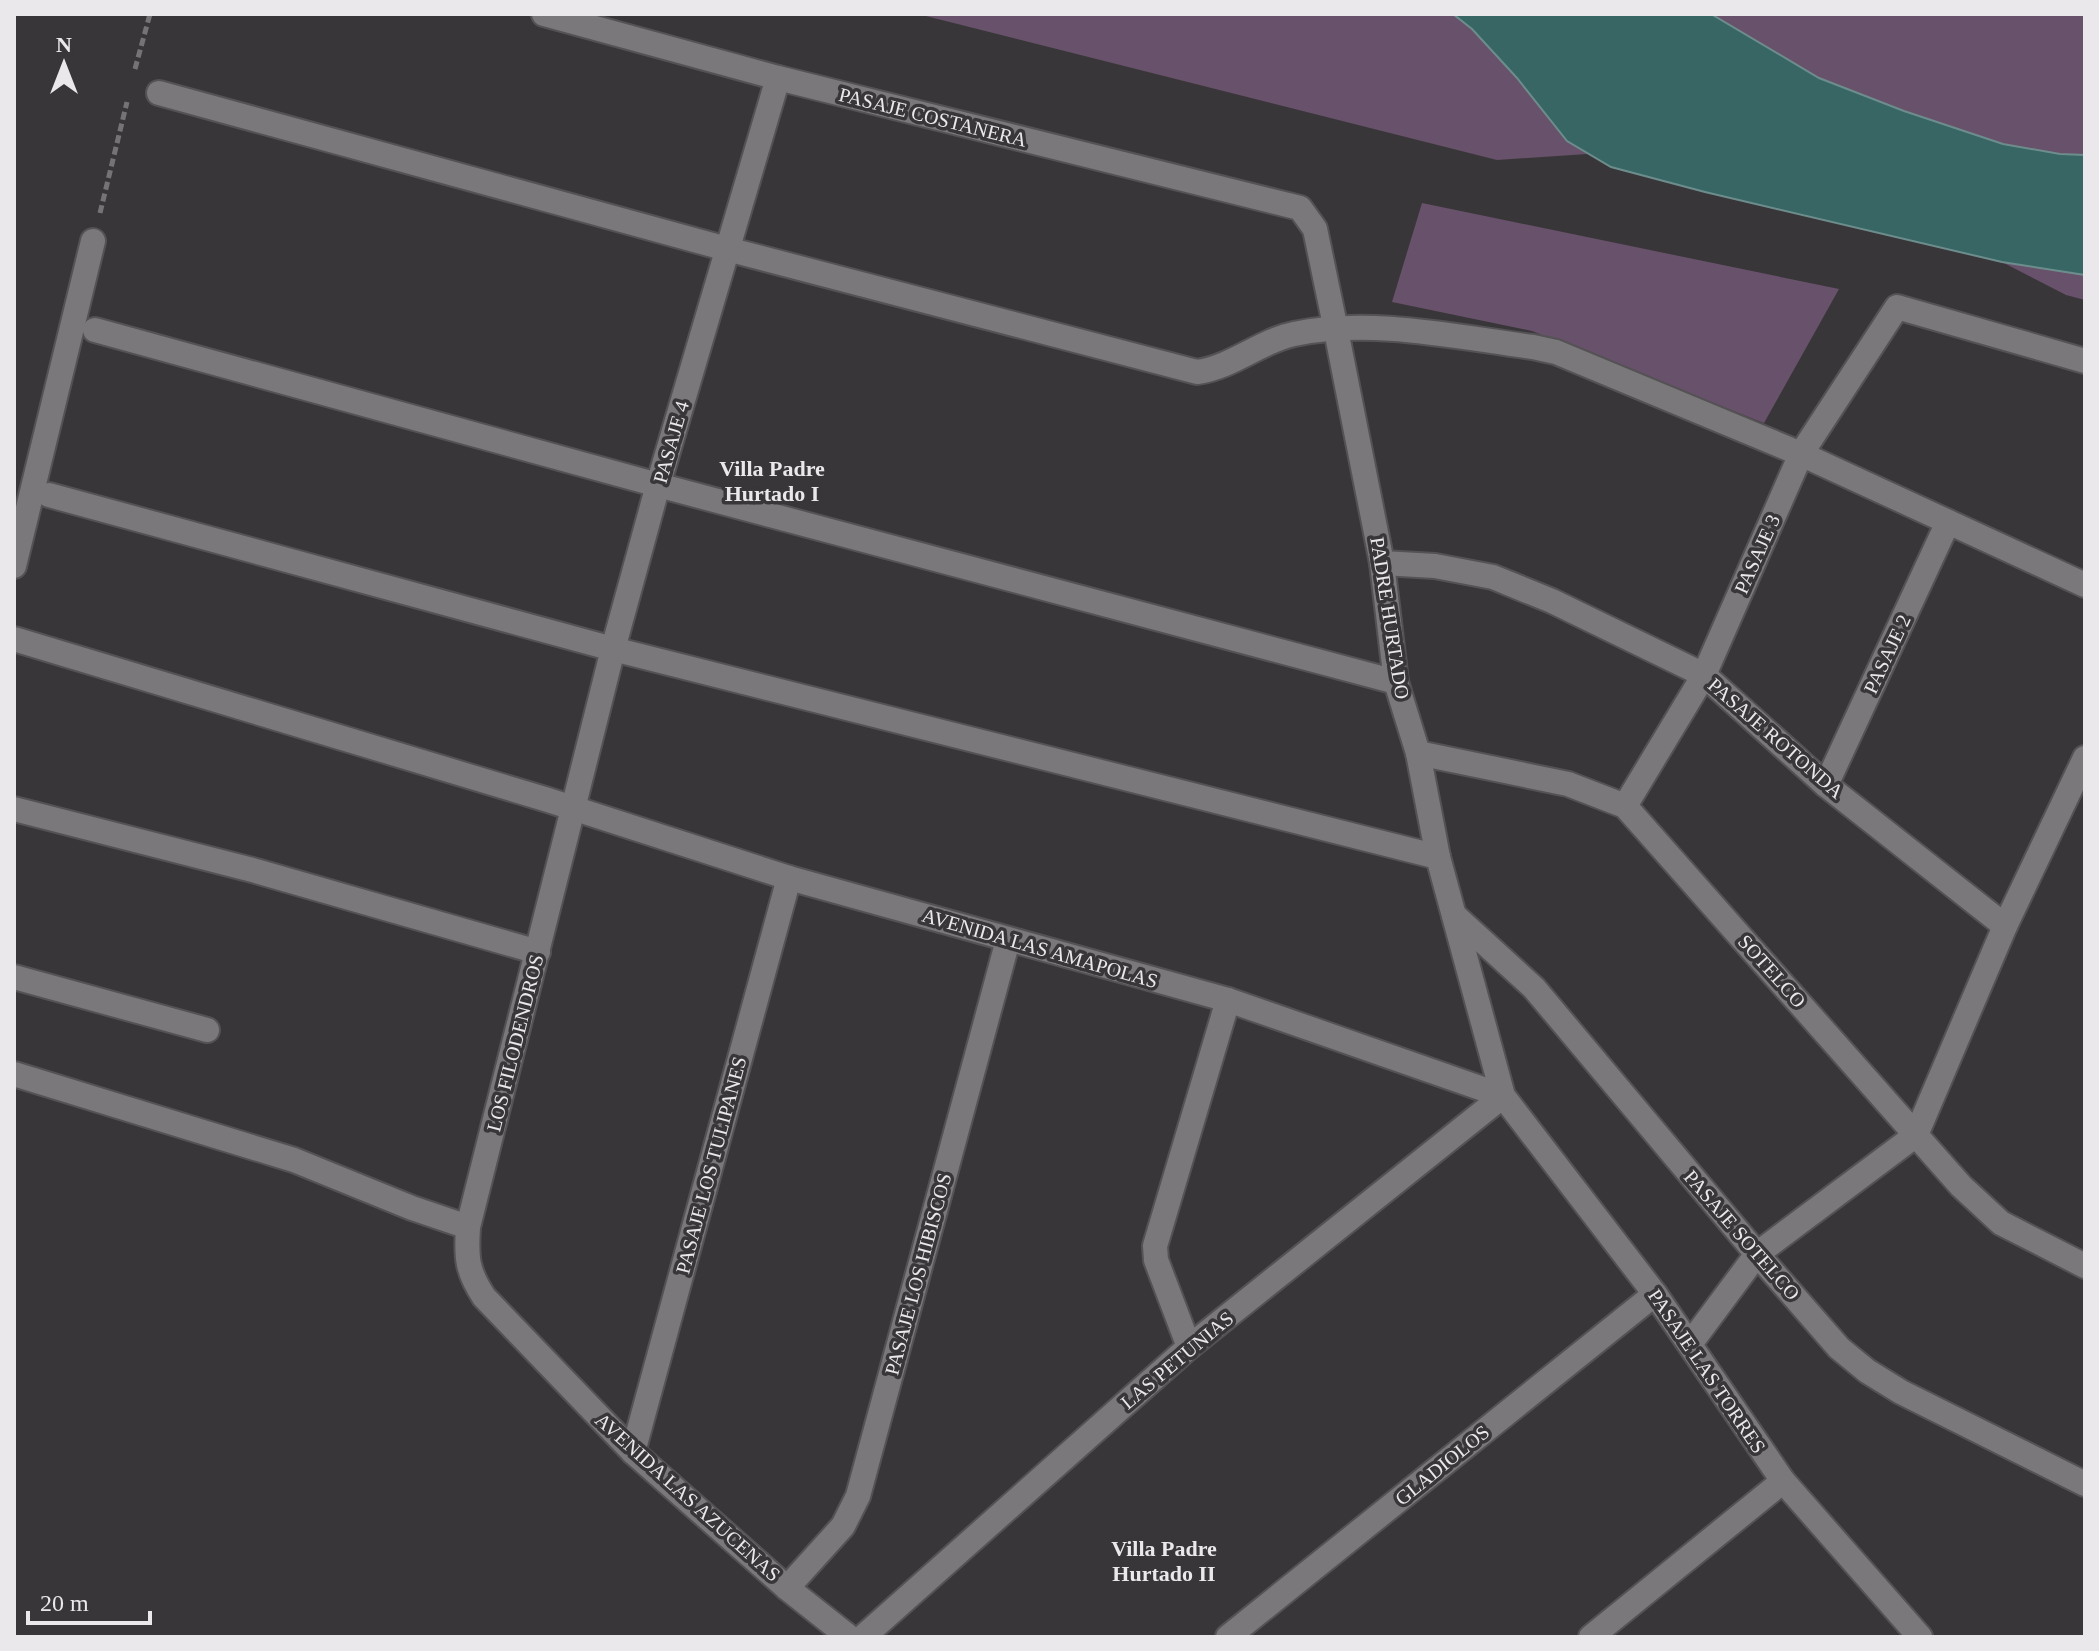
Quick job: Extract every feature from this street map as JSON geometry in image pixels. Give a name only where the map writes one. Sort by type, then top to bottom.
[{"type":"street","name":"PASAJE COSTANERA","points":[[544,14],[778,78],[1300,208],[1315,229]]},
{"type":"street","name":"PASAJE 4","points":[[575,809],[613,649],[658,485],[778,78]]},
{"type":"street","points":[[159,93],[727,249],[1197,372],[1215,370],[1292,334],[1336,330],[1373,328],[1556,352],[1801,454],[2085,585]]},
{"type":"street","name":"PADRE HURTADO","points":[[1315,229],[1382,563],[1396,682],[1418,753],[1438,857],[1503,1096]]},
{"type":"street","points":[[14,566],[93,241]]},
{"type":"street","name":"PASAJE 3","points":[[1625,806],[1704,675],[1801,454],[1897,307],[2085,361]]},
{"type":"street","points":[[95,330],[658,485],[1396,682]]},
{"type":"street","points":[[49,495],[613,649],[1438,857]]},
{"type":"street","name":"PASAJE 2","points":[[1826,785],[1948,522]]},
{"type":"street","name":"PASAJE ROTONDA","points":[[1382,563],[1435,566],[1493,577],[1552,601],[1704,675],[1826,785],[2005,926]]},
{"type":"street","name":"AVENIDA LAS AMAPOLAS","points":[[14,639],[575,809],[789,878],[1228,1000],[1503,1096]]},
{"type":"street","name":"SOTELCO","points":[[1418,753],[1568,784],[1625,806],[1961,1186],[2001,1223],[2085,1266]]},
{"type":"street","points":[[1690,1344],[1757,1254],[1916,1135],[2005,926],[2085,758]]},
{"type":"street","points":[[14,809],[256,871],[538,952]]},
{"type":"street","name":"LOS FILODENDROS","points":[[471,1277],[466,1257],[468,1227],[575,809]]},
{"type":"street","name":"PASAJE LOS TULIPANES","points":[[633,1452],[789,878]]},
{"type":"street","name":"PASAJE SOTELCO","points":[[1454,915],[1534,988],[1839,1348],[1867,1371],[1901,1392],[2085,1484]]},
{"type":"street","name":"PASAJE LOS HIBISCOS","points":[[787,1588],[843,1526],[858,1496],[1008,940]]},
{"type":"street","points":[[14,977],[207,1030]]},
{"type":"street","points":[[1189,1347],[1156,1260],[1155,1246],[1228,1000]]},
{"type":"street","points":[[14,1074],[294,1160],[468,1227]]},
{"type":"street","name":"PASAJE LAS TORRES","points":[[1503,1096],[1655,1294],[1783,1481],[1920,1637]]},
{"type":"street","name":"LAS PETUNIAS","points":[[863,1637],[1189,1347],[1503,1096]]},
{"type":"street","name":"AVENIDA LAS AZUCENAS","points":[[471,1277],[484,1297],[633,1452],[787,1588],[849,1637]]},
{"type":"street","name":"GLADIOLOS","points":[[1228,1637],[1655,1294]]},
{"type":"street","points":[[1591,1637],[1783,1481]]},
{"type":"path","points":[[134,73],[150,14]]},
{"type":"path","points":[[93,241],[130,88]]},
{"type":"shaded area","points":[[918,14],[1453,14],[1488,46],[1559,129],[1587,154],[1497,160]]},
{"type":"shaded area","points":[[1711,14],[2085,14],[2085,155],[2003,144],[1904,111],[1819,78]]},
{"type":"shaded area","points":[[1422,203],[1839,289],[1764,423],[1532,331],[1392,302]]},
{"type":"shaded area","points":[[2002,262],[2085,275],[2085,300],[2066,295]]},
{"type":"water","points":[[1453,14],[1711,14],[1819,78],[1904,111],[2003,144],[2085,155],[2085,275],[2002,262],[1611,167],[1567,141],[1517,78],[1472,29]]},
{"type":"district","name":"Villa Padre Hurtado I","points":[[772,480]]},
{"type":"district","name":"Villa Padre Hurtado II","points":[[1164,1560]]}]
